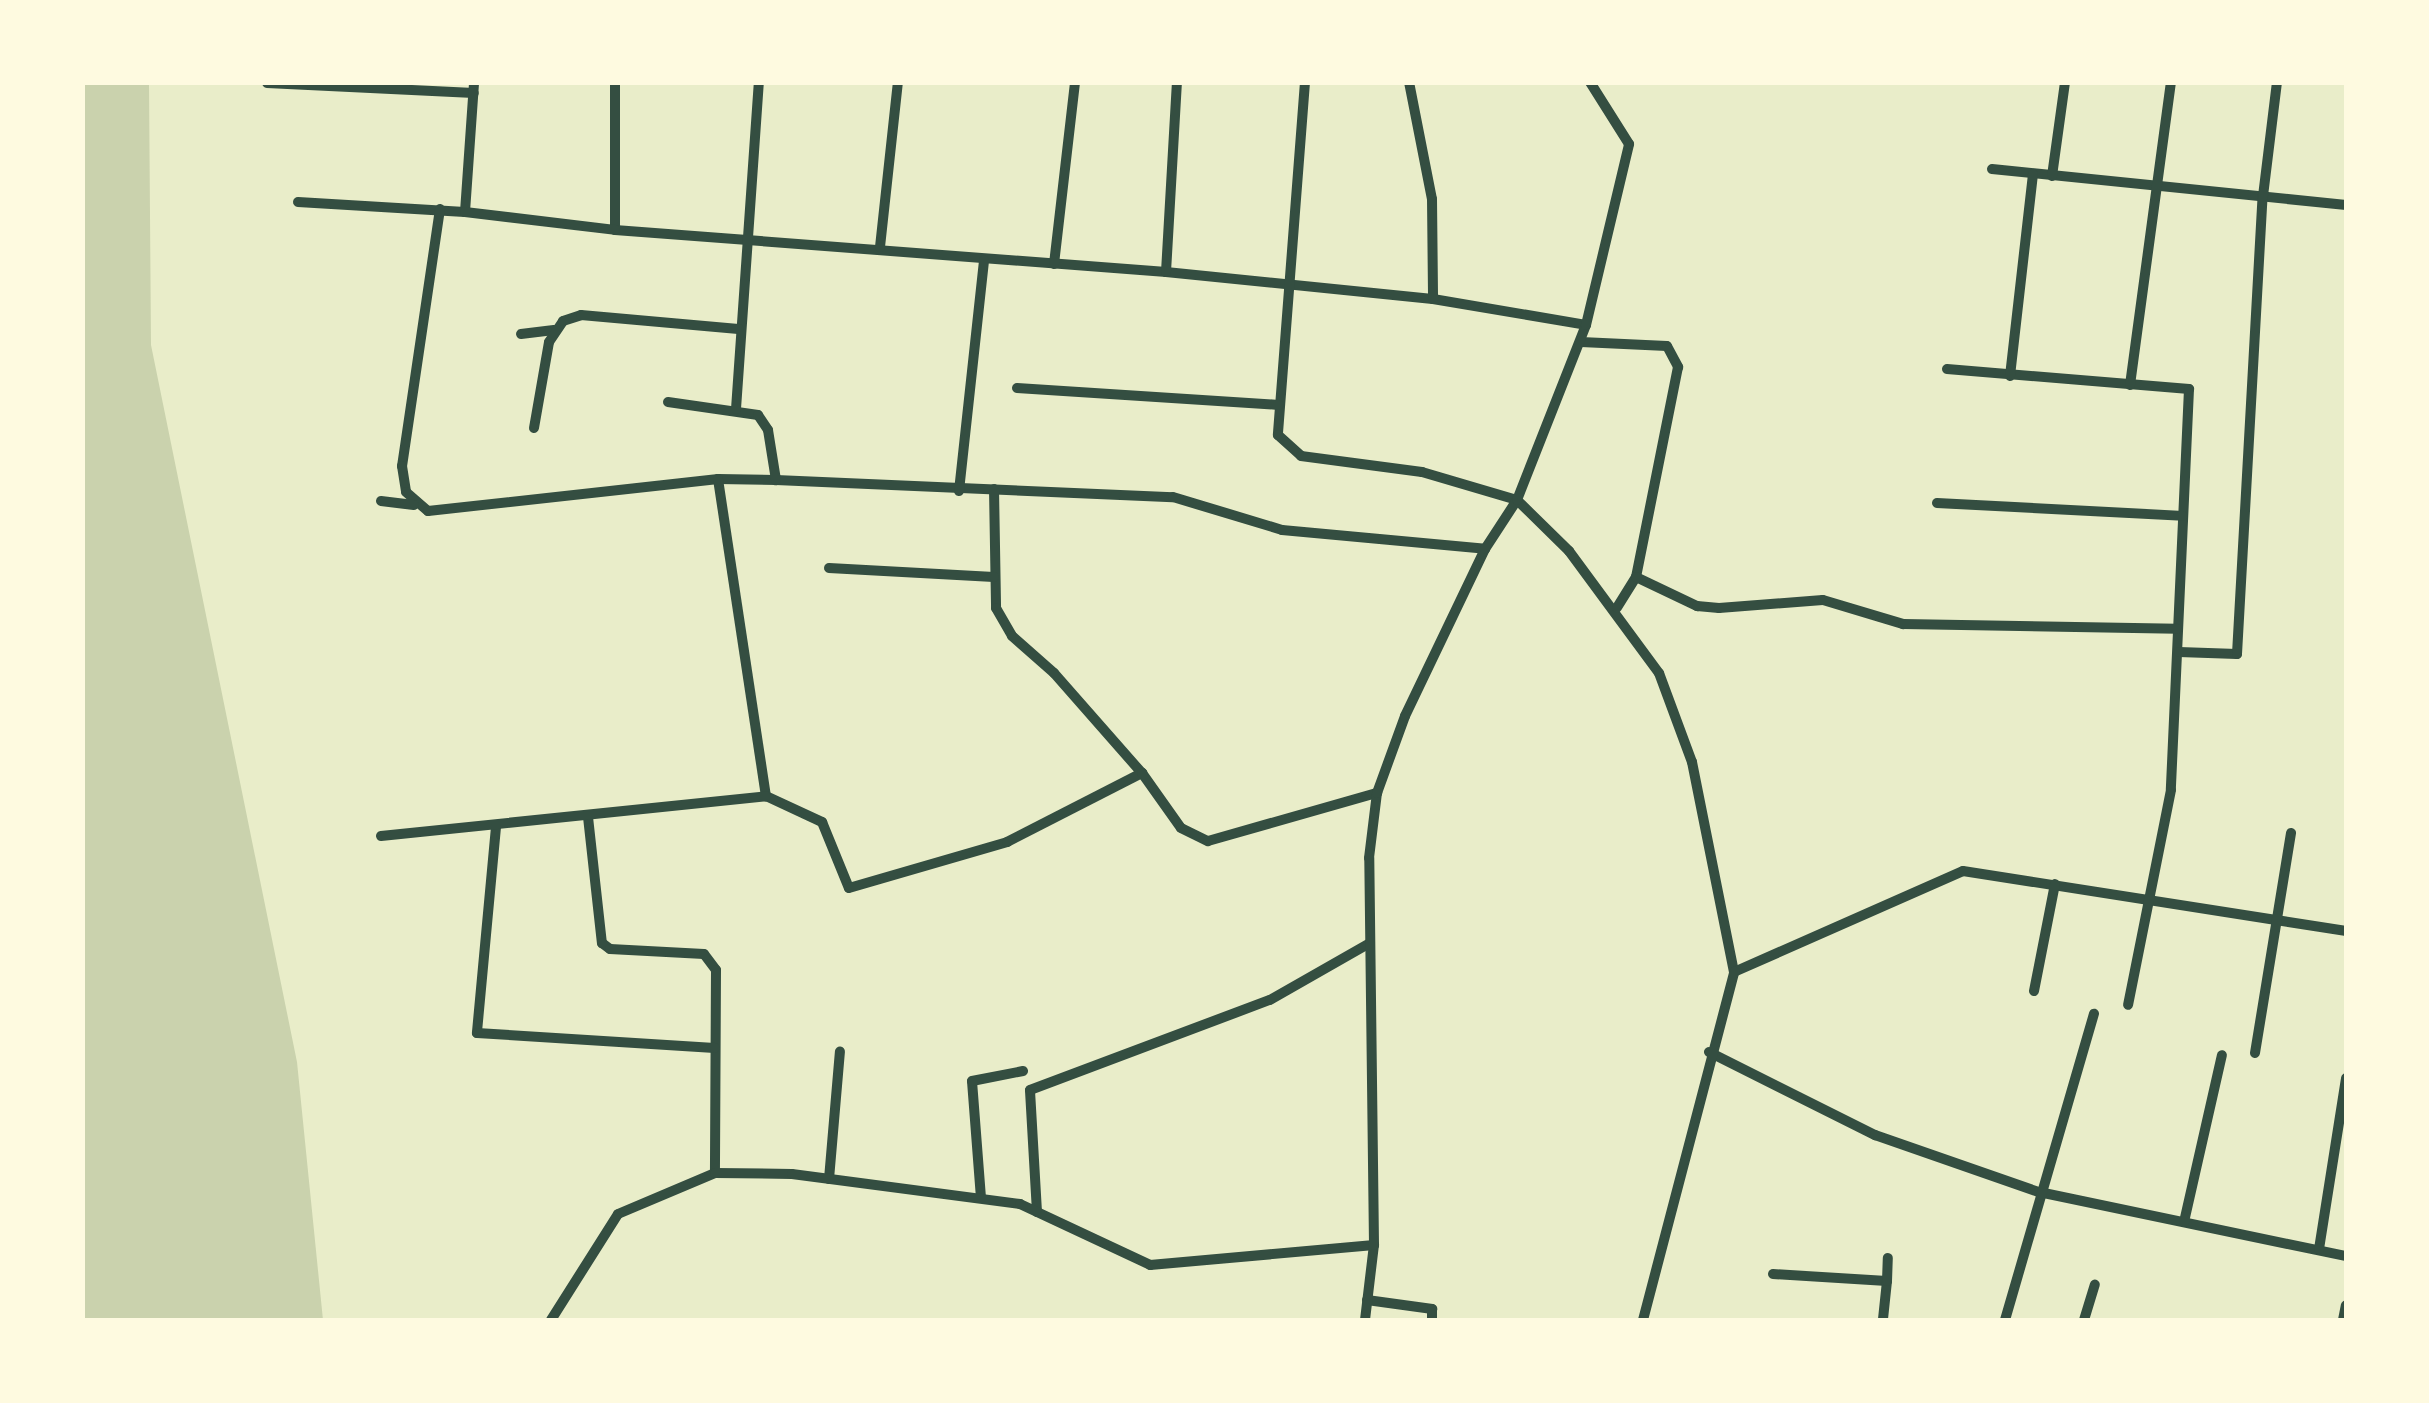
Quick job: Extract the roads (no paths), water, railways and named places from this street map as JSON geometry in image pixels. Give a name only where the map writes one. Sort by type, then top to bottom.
[{"type":"street","points":[[614,230],[615,82]]},
{"type":"street","points":[[736,409],[738,329],[759,82]]},
{"type":"street","points":[[880,247],[898,82]]},
{"type":"street","points":[[1054,264],[1075,82]]},
{"type":"street","points":[[1304,82],[1292,288],[1278,435],[1302,456],[1422,472],[1518,500],[1616,607],[1660,673],[1692,762],[1734,972],[1709,1052],[1643,1320]]},
{"type":"street","points":[[1409,82],[1432,199],[1433,299]]},
{"type":"street","points":[[1365,1320],[1374,1245],[1369,858],[1378,793],[1405,716],[1484,548],[1518,500],[1581,342],[1629,144],[1590,82]]},
{"type":"street","points":[[2052,176],[2065,82]]},
{"type":"street","points":[[2130,384],[2171,82]]},
{"type":"street","points":[[2179,652],[2237,654],[2263,196],[2277,82]]},
{"type":"street","points":[[267,83],[474,88],[465,212]]},
{"type":"street","points":[[1166,272],[1177,84]]},
{"type":"street","points":[[1992,169],[2346,205]]},
{"type":"street","points":[[2010,376],[2033,174]]},
{"type":"street","points":[[298,202],[440,209],[614,230],[745,236],[880,247],[970,260],[1166,272],[1292,288],[1433,299],[1586,325]]},
{"type":"street","points":[[414,505],[402,466],[440,209]]},
{"type":"street","points":[[959,491],[984,260]]},
{"type":"street","points":[[521,334],[554,330],[581,315],[738,329]]},
{"type":"street","points":[[534,428],[554,330]]},
{"type":"street","points":[[1581,342],[1667,346],[1678,367],[1636,577],[1616,607]]},
{"type":"street","points":[[1947,369],[2189,390],[2171,790],[2128,1005]]},
{"type":"street","points":[[1017,388],[1278,406]]},
{"type":"street","points":[[668,402],[758,415],[768,430],[776,480]]},
{"type":"street","points":[[718,479],[766,796]]},
{"type":"street","points":[[381,501],[450,512],[718,479],[959,491],[994,489],[1173,497],[1282,530],[1484,548]]},
{"type":"street","points":[[994,489],[996,608],[1012,636],[1054,673],[1142,774],[1181,828],[1208,841],[1378,793]]},
{"type":"street","points":[[1937,503],[2183,516]]},
{"type":"street","points":[[829,568],[994,577]]},
{"type":"street","points":[[1636,577],[1708,607],[1823,600],[1902,624],[2176,629]]},
{"type":"street","points":[[381,836],[766,796],[822,822],[850,888],[1007,842],[1142,774]]},
{"type":"street","points":[[588,816],[602,943],[610,950],[712,959],[715,1173]]},
{"type":"street","points":[[496,827],[476,1033],[715,1048]]},
{"type":"street","points":[[2255,1053],[2280,921],[2291,832]]},
{"type":"street","points":[[1734,972],[1964,871],[2346,931]]},
{"type":"street","points":[[2034,990],[2055,884]]},
{"type":"street","points":[[1037,1212],[1030,1090],[1270,1000],[1370,943]]},
{"type":"street","points":[[2005,1320],[2026,1262],[2039,1192],[2094,1014]]},
{"type":"street","points":[[829,1179],[840,1051]]},
{"type":"street","points":[[1709,1052],[1876,1135],[2039,1192],[2346,1256]]},
{"type":"street","points":[[2184,1222],[2222,1055]]},
{"type":"street","points":[[980,1198],[972,1080],[1023,1071]]},
{"type":"street","points":[[2319,1249],[2346,1078]]},
{"type":"street","points":[[551,1320],[618,1214],[715,1173],[829,1179],[980,1198],[1037,1212],[1150,1265],[1374,1245]]},
{"type":"street","points":[[1883,1320],[1888,1258]]},
{"type":"street","points":[[1773,1274],[1886,1281]]},
{"type":"street","points":[[2084,1320],[2095,1285]]},
{"type":"street","points":[[1368,1300],[1432,1309],[1432,1320]]},
{"type":"street","points":[[2343,1320],[2346,1305]]}]
